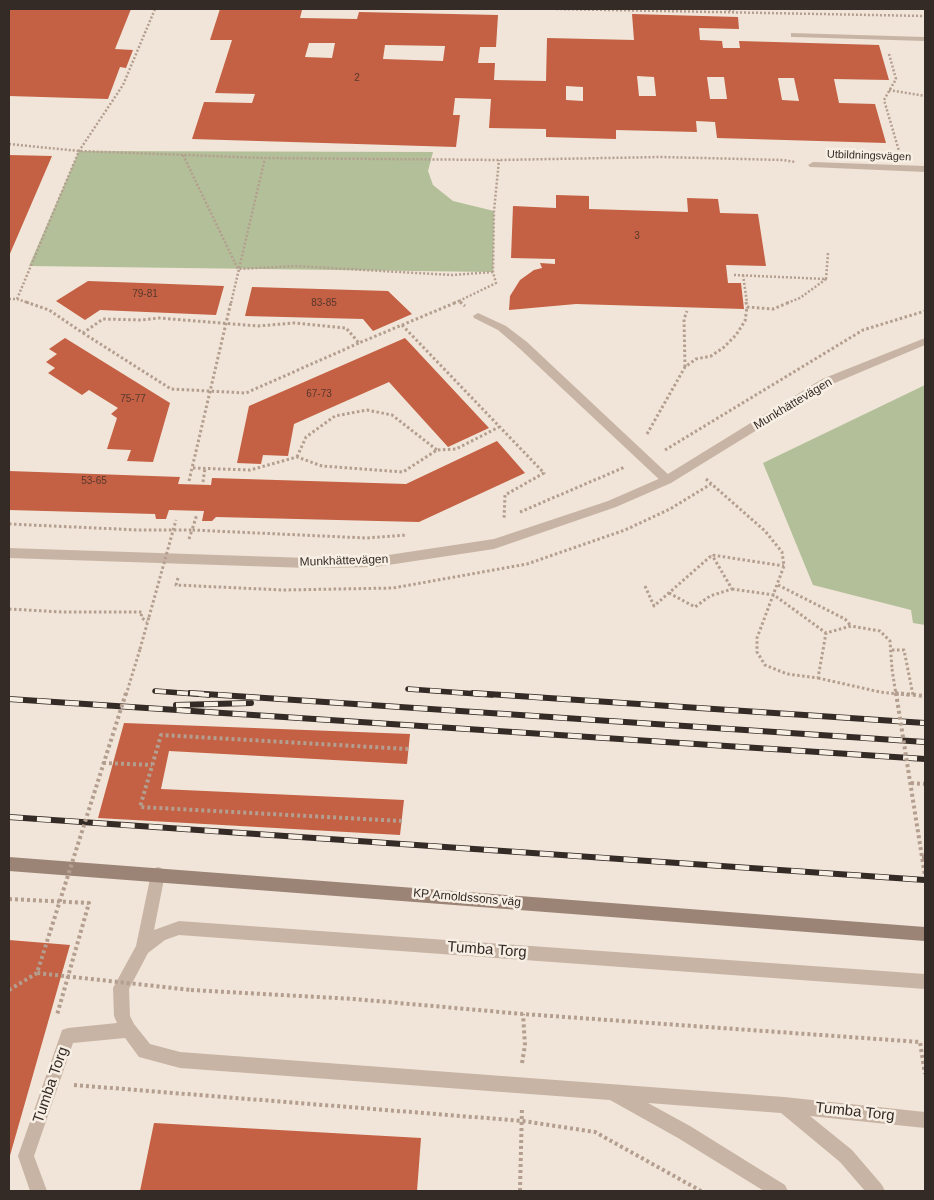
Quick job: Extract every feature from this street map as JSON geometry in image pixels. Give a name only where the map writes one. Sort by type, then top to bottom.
[{"type":"main road","name":"KP Arnoldssons väg","points":[[9,864],[925,934]]},
{"type":"street","points":[[794,35],[925,39]]},
{"type":"street","name":"Utbildningsvägen","points":[[813,165],[925,168]]},
{"type":"street","points":[[478,316],[502,328],[524,345],[599,418],[667,480]]},
{"type":"street","name":"Munkhättevägen","points":[[9,553],[308,564],[375,562],[485,545],[612,504],[667,480],[826,382],[925,341]]},
{"type":"street","points":[[142,948],[158,874]]},
{"type":"street","name":"Tumba Torg","points":[[925,982],[179,928],[160,935],[142,948],[121,988],[122,1016],[128,1030],[145,1051],[180,1060],[784,1105],[925,1120]]},
{"type":"street","name":"Tumba Torg","points":[[38,1191],[26,1156],[68,1036],[128,1030]]},
{"type":"street","name":"Tumba Torg","points":[[610,1091],[684,1132],[779,1191]]},
{"type":"street","name":"Tumba Torg","points":[[784,1105],[846,1156],[876,1191]]},
{"type":"path","points":[[17,299],[79,151],[123,85],[155,9]]},
{"type":"path","points":[[556,9],[925,16]]},
{"type":"path","points":[[725,9],[738,13]]},
{"type":"path","points":[[884,38],[896,79],[884,100],[900,152]]},
{"type":"path","points":[[890,90],[925,96]]},
{"type":"path","points":[[9,144],[79,151],[265,158],[499,160],[670,157],[783,160],[813,165]]},
{"type":"path","points":[[183,155],[238,269]]},
{"type":"path","points":[[189,481],[265,158]]},
{"type":"path","points":[[9,299],[17,299],[49,310],[171,389],[246,393],[359,343],[459,302],[496,283],[493,272],[494,211],[499,160]]},
{"type":"path","points":[[747,307],[773,309],[785,306],[800,298],[826,279],[828,253]]},
{"type":"path","points":[[238,269],[295,266],[452,275],[493,272]]},
{"type":"path","points":[[734,275],[826,279]]},
{"type":"path","points":[[647,434],[685,367],[696,359],[711,356],[723,348],[736,335],[745,321],[747,307],[744,275]]},
{"type":"path","points":[[459,302],[478,316]]},
{"type":"path","points":[[685,367],[684,319],[687,310]]},
{"type":"path","points":[[494,522],[674,446],[863,330],[925,311]]},
{"type":"path","points":[[83,333],[102,319],[140,320],[159,318],[225,325],[258,326],[294,322],[311,326],[346,328],[359,343]]},
{"type":"path","points":[[402,325],[544,473],[505,495],[504,519]]},
{"type":"path","points":[[297,457],[306,437],[335,416],[367,410],[392,415],[437,450]]},
{"type":"path","points":[[193,468],[250,470],[297,457],[322,466],[404,472],[437,450],[456,449],[499,427]]},
{"type":"path","points":[[693,465],[711,484],[765,531],[782,552],[784,566],[757,638],[757,652],[765,665],[787,674],[818,678],[880,692],[925,696]]},
{"type":"path","points":[[203,482],[205,468]]},
{"type":"path","points":[[176,585],[182,559],[197,514]]},
{"type":"path","points":[[37,973],[140,649],[176,520]]},
{"type":"path","points":[[9,524],[366,538],[416,534]]},
{"type":"path","points":[[712,555],[784,566]]},
{"type":"path","points":[[712,555],[732,589]]},
{"type":"path","points":[[645,586],[654,606],[712,555]]},
{"type":"path","points":[[778,585],[845,618],[851,626]]},
{"type":"path","points":[[669,593],[695,607],[710,596],[732,589],[774,595],[826,633]]},
{"type":"path","points":[[9,609],[62,612],[142,612],[142,617],[147,622]]},
{"type":"path","points":[[826,633],[851,626],[880,631],[890,642],[892,668],[924,857],[925,876]]},
{"type":"path","points":[[818,678],[826,633]]},
{"type":"path","points":[[892,650],[904,650],[913,695]]},
{"type":"path","points":[[402,821],[140,807],[161,735],[408,749]]},
{"type":"path","points":[[103,763],[152,765]]},
{"type":"path","points":[[910,783],[925,784]]},
{"type":"path","points":[[9,990],[37,973],[191,990],[354,1000],[923,1042],[925,1074]]},
{"type":"path","points":[[520,1084],[525,1045],[524,1014]]},
{"type":"path","points":[[520,1191],[523,1121]]},
{"type":"green space","points":[[79,151],[433,152],[428,171],[433,185],[453,201],[494,211],[493,272],[29,266]]},
{"type":"green space","points":[[925,385],[925,625],[913,623],[911,610],[813,585],[763,463]]},
{"type":"building","points":[[9,9],[131,9],[115,49],[133,50],[126,68],[120,67],[108,99],[9,96]]},
{"type":"building","points":[[220,9],[302,10],[300,18],[357,19],[359,12],[498,15],[496,47],[480,47],[478,63],[495,63],[494,80],[546,81],[547,38],[634,40],[632,14],[738,17],[739,29],[699,28],[700,40],[722,41],[723,48],[740,48],[739,41],[879,45],[889,80],[834,79],[839,103],[875,104],[886,143],[717,138],[715,122],[696,121],[697,132],[616,130],[616,139],[546,137],[546,129],[489,128],[491,99],[455,98],[453,115],[460,115],[456,147],[192,139],[204,102],[252,103],[255,94],[215,93],[232,40],[210,40]],"holes":[[[309,43],[335,43],[332,58],[305,57]],[[385,45],[445,46],[443,61],[383,59]],[[637,76],[654,77],[656,96],[639,96]],[[707,77],[724,77],[727,99],[710,99]],[[778,78],[794,78],[799,101],[782,100]],[[566,86],[583,87],[583,101],[566,100]]]},
{"type":"building","points":[[9,155],[52,156],[9,256]]},
{"type":"building","points":[[556,195],[589,196],[589,209],[688,212],[687,198],[718,199],[720,213],[758,214],[766,266],[726,265],[728,283],[741,283],[744,309],[576,304],[509,310],[510,296],[520,280],[534,270],[542,268],[540,263],[555,264],[555,259],[511,258],[513,206],[556,208]]},
{"type":"building","points":[[88,281],[224,286],[216,315],[100,310],[85,320],[56,301]]},
{"type":"building","points":[[252,287],[388,291],[412,314],[373,331],[363,319],[245,316]]},
{"type":"building","points":[[65,338],[170,403],[153,462],[127,461],[131,450],[107,449],[117,418],[111,414],[118,408],[89,390],[82,395],[48,373],[55,368],[46,362],[57,354],[49,349]]},
{"type":"building","points":[[405,338],[489,428],[448,447],[389,382],[294,424],[288,456],[263,455],[261,464],[237,463],[249,406]]},
{"type":"building","points":[[497,441],[525,473],[419,522],[216,517],[212,521],[202,521],[204,511],[169,510],[166,519],[156,519],[155,514],[9,510],[9,471],[180,477],[178,484],[211,485],[212,478],[406,484]]},
{"type":"building","points":[[124,723],[410,734],[407,764],[169,751],[161,789],[404,800],[400,835],[98,818]]},
{"type":"building","points":[[9,940],[70,945],[9,1159]]},
{"type":"building","points":[[154,1123],[421,1138],[417,1191],[140,1191]]},
{"type":"railway","points":[[408,689],[492,695]]},
{"type":"railway","points":[[155,691],[209,695]]},
{"type":"railway","points":[[190,693],[925,742]]},
{"type":"railway","points":[[473,693],[925,723]]},
{"type":"railway","points":[[9,699],[925,759]]},
{"type":"railway","points":[[176,705],[251,703]]},
{"type":"railway","points":[[9,817],[925,880]]}]
